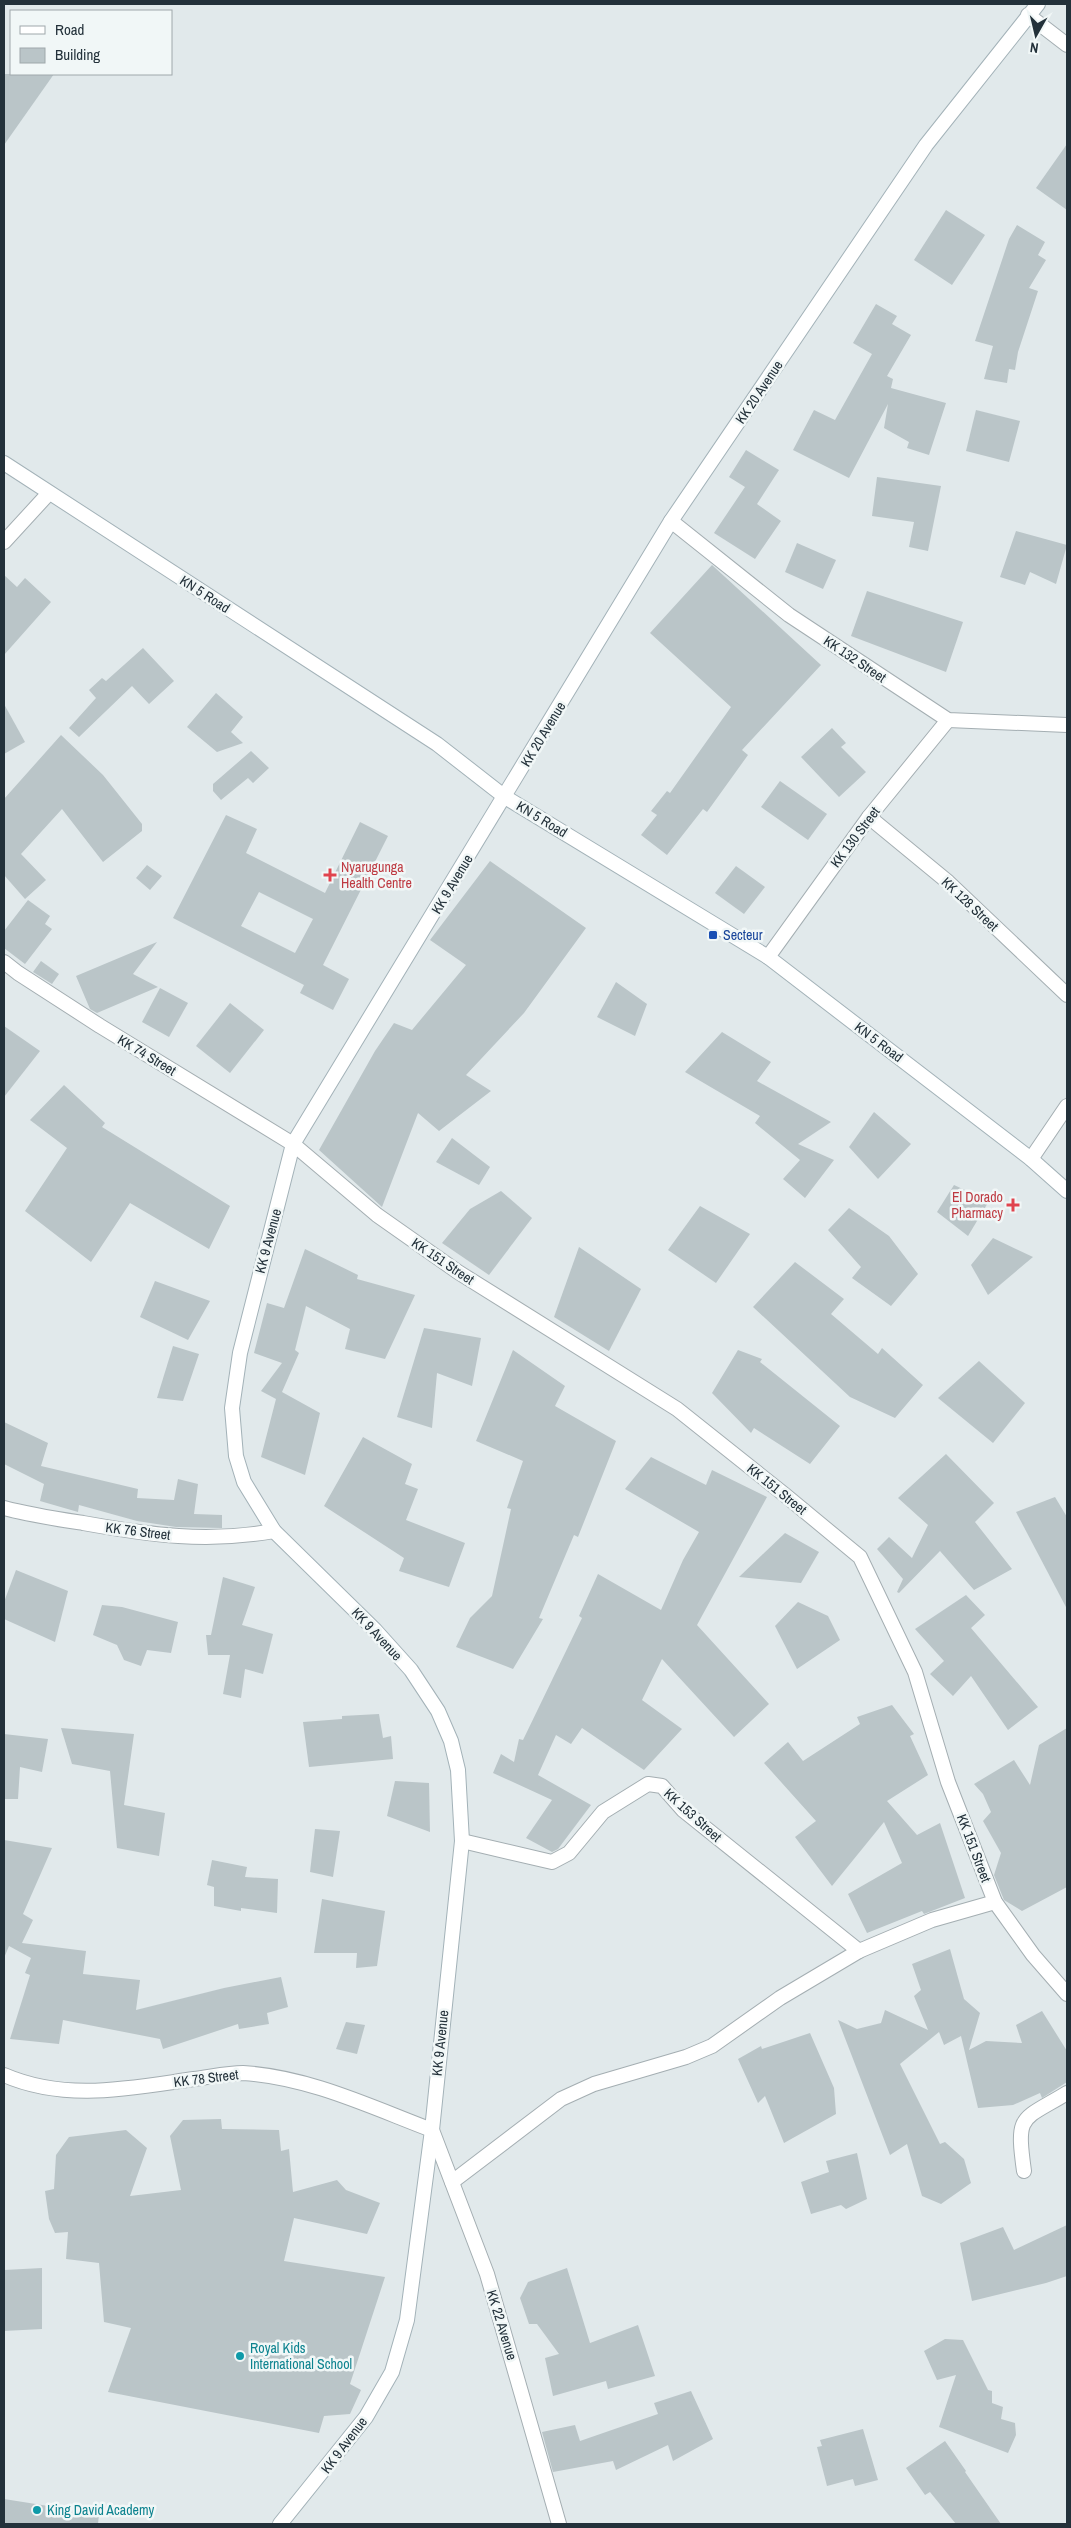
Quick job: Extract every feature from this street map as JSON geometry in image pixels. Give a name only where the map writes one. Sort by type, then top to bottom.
[{"type":"street","name":"KK 20 Avenue","points":[[505,797],[671,521],[926,145],[1028,14],[1038,4]]},
{"type":"street","points":[[1028,14],[1067,45]]},
{"type":"street","name":"KN 5 Road","points":[[4,463],[437,744],[505,797],[768,957],[1031,1159],[1067,1191]]},
{"type":"street","points":[[4,542],[49,493]]},
{"type":"street","name":"KK 132 Street","points":[[671,521],[789,615],[948,720]]},
{"type":"street","points":[[948,720],[1067,725]]},
{"type":"street","name":"KK 130 Street","points":[[768,957],[869,817],[948,720]]},
{"type":"street","name":"KK 9 Avenue","points":[[280,2524],[366,2417],[392,2372],[407,2320],[432,2130],[462,1840],[458,1770],[451,1741],[438,1711],[411,1670],[375,1630],[274,1531],[244,1482],[236,1456],[232,1408],[240,1352],[293,1144],[505,797]]},
{"type":"street","name":"KK 128 Street","points":[[869,817],[948,882],[1067,995]]},
{"type":"street","name":"KK 74 Street","points":[[4,962],[100,1026],[293,1144]]},
{"type":"street","points":[[1031,1159],[1067,1106]]},
{"type":"street","name":"KK 151 Street","points":[[293,1144],[377,1215],[458,1272],[677,1410],[785,1495],[860,1558],[915,1672],[948,1782],[995,1902],[1033,1955],[1067,1994]]},
{"type":"street","name":"KK 76 Street","points":[[4,1508],[114,1529],[200,1539],[242,1537],[274,1531]]},
{"type":"street","name":"KK 153 Street","points":[[462,1840],[552,1862],[569,1853],[603,1812],[648,1784],[662,1786],[683,1810],[859,1951]]},
{"type":"street","points":[[452,2182],[560,2099],[594,2084],[686,2057],[712,2046],[780,1998],[859,1951],[932,1920],[995,1902]]},
{"type":"street","name":"KK 78 Street","points":[[4,2075],[24,2084],[66,2092],[106,2091],[241,2073],[279,2077],[331,2092],[432,2130]]},
{"type":"street","points":[[1024,2171],[1020,2145],[1021,2125],[1034,2110],[1067,2093]]},
{"type":"street","name":"KK 22 Avenue","points":[[432,2130],[487,2274],[559,2524]]},
{"type":"building","points":[[4,74],[53,75],[4,145]]},
{"type":"building","points":[[1067,144],[1067,210],[1036,188]]},
{"type":"building","points":[[946,210],[985,235],[952,285],[914,260]]},
{"type":"building","points":[[1017,225],[1045,242],[1038,255],[1046,260],[1029,288],[1038,291],[1018,352],[1015,370],[1009,369],[1007,383],[984,379],[993,346],[975,341],[1009,239]]},
{"type":"building","points":[[876,304],[897,316],[892,324],[911,335],[887,376],[893,379],[891,388],[946,403],[929,455],[907,448],[909,442],[884,428],[888,404],[849,478],[793,450],[814,410],[835,420],[872,354],[853,343]]},
{"type":"building","points":[[976,410],[1020,421],[1009,462],[966,451]]},
{"type":"building","points":[[746,450],[779,470],[757,504],[781,521],[755,559],[714,533],[745,487],[729,477]]},
{"type":"building","points":[[877,477],[941,486],[928,551],[909,547],[914,522],[872,516]]},
{"type":"building","points":[[1016,531],[1067,545],[1056,584],[1030,572],[1025,585],[1000,577]]},
{"type":"building","points":[[797,543],[836,560],[823,589],[785,572]]},
{"type":"building","points":[[712,565],[821,665],[742,750],[748,755],[707,812],[703,809],[667,855],[641,835],[657,815],[651,811],[667,791],[670,793],[731,707],[650,633]]},
{"type":"building","points":[[4,575],[17,587],[25,578],[51,602],[4,655]]},
{"type":"building","points":[[867,591],[963,622],[946,672],[851,636]]},
{"type":"building","points":[[143,648],[174,681],[149,704],[132,686],[79,737],[69,728],[96,698],[89,690],[102,678],[106,681]]},
{"type":"building","points":[[216,693],[243,717],[231,732],[243,743],[217,752],[187,727]]},
{"type":"building","points":[[4,704],[25,742],[4,754]]},
{"type":"building","points":[[832,728],[846,743],[841,747],[866,772],[839,797],[801,757]]},
{"type":"building","points":[[61,735],[103,775],[142,824],[142,831],[103,862],[62,809],[21,854],[46,880],[25,899],[4,875],[4,799]]},
{"type":"building","points":[[251,751],[269,768],[253,783],[248,778],[221,800],[213,791],[213,784]]},
{"type":"building","points":[[780,781],[827,814],[808,840],[761,807]]},
{"type":"building","points":[[226,815],[257,829],[246,853],[325,893],[360,822],[388,836],[323,965],[349,979],[333,1010],[300,993],[304,985],[173,918]],"holes":[[[259,892],[313,919],[295,953],[241,926]]]},
{"type":"building","points":[[490,861],[586,928],[524,1013],[466,1075],[491,1091],[439,1131],[418,1113],[382,1207],[319,1150],[375,1051],[394,1023],[412,1030],[466,965],[430,940]]},
{"type":"building","points":[[147,865],[162,876],[150,890],[136,878]]},
{"type":"building","points":[[736,866],[765,887],[744,914],[715,893]]},
{"type":"building","points":[[28,900],[50,916],[45,924],[52,929],[25,964],[4,948],[4,931]]},
{"type":"building","points":[[157,942],[133,974],[158,987],[97,1013],[90,1009],[76,976]]},
{"type":"building","points":[[41,961],[59,974],[52,984],[33,972]]},
{"type":"building","points":[[616,982],[647,1004],[635,1036],[597,1017]]},
{"type":"building","points":[[160,988],[188,1003],[169,1037],[142,1022]]},
{"type":"building","points":[[230,1003],[264,1030],[230,1073],[196,1046]]},
{"type":"building","points":[[4,1026],[40,1051],[4,1097]]},
{"type":"building","points":[[722,1032],[771,1062],[757,1081],[831,1122],[798,1144],[834,1160],[805,1198],[783,1179],[800,1160],[755,1123],[760,1116],[685,1072]]},
{"type":"building","points":[[64,1085],[105,1123],[102,1127],[230,1206],[209,1249],[130,1203],[91,1262],[25,1211],[67,1148],[30,1120]]},
{"type":"building","points":[[874,1112],[911,1144],[878,1179],[849,1147]]},
{"type":"building","points":[[452,1138],[490,1167],[479,1185],[436,1162]]},
{"type":"building","points":[[954,1185],[989,1201],[968,1236],[937,1212]]},
{"type":"building","points":[[501,1191],[532,1218],[489,1275],[442,1243],[470,1209]]},
{"type":"building","points":[[700,1206],[750,1234],[716,1283],[668,1250]]},
{"type":"building","points":[[849,1208],[889,1236],[918,1274],[891,1306],[852,1278],[861,1267],[828,1230]]},
{"type":"building","points":[[993,1238],[1033,1257],[988,1295],[971,1265]]},
{"type":"building","points":[[579,1247],[641,1289],[609,1351],[554,1317]]},
{"type":"building","points":[[305,1249],[358,1275],[357,1279],[415,1295],[385,1359],[345,1349],[350,1329],[306,1306],[295,1350],[299,1353],[282,1392],[320,1413],[305,1475],[261,1457],[276,1399],[261,1391],[282,1363],[254,1353],[267,1303],[284,1308]]},
{"type":"building","points":[[795,1262],[844,1299],[831,1314],[878,1354],[882,1348],[923,1385],[895,1418],[850,1397],[753,1307]]},
{"type":"building","points":[[155,1281],[210,1301],[188,1340],[140,1317]]},
{"type":"building","points":[[424,1328],[481,1338],[472,1386],[437,1373],[432,1428],[397,1417]]},
{"type":"building","points":[[173,1346],[199,1354],[183,1401],[157,1398]]},
{"type":"building","points":[[513,1350],[565,1386],[555,1406],[616,1441],[578,1537],[574,1535],[539,1618],[543,1619],[513,1669],[456,1647],[470,1618],[492,1596],[511,1509],[507,1508],[523,1461],[476,1441]]},
{"type":"building","points":[[738,1350],[762,1359],[760,1362],[840,1426],[810,1464],[754,1428],[751,1433],[712,1393]]},
{"type":"building","points":[[979,1361],[1025,1403],[993,1443],[938,1398]]},
{"type":"building","points":[[4,1422],[48,1443],[41,1466],[138,1489],[137,1498],[174,1500],[178,1479],[198,1484],[194,1514],[222,1515],[222,1528],[176,1527],[137,1521],[79,1505],[78,1512],[40,1501],[44,1484],[4,1464]]},
{"type":"building","points":[[363,1437],[412,1464],[405,1484],[418,1489],[406,1520],[465,1543],[449,1587],[399,1571],[404,1558],[324,1506]]},
{"type":"building","points":[[946,1454],[994,1503],[975,1522],[1012,1569],[974,1590],[940,1551],[899,1593],[897,1592],[903,1579],[877,1549],[889,1537],[912,1558],[928,1525],[898,1498]]},
{"type":"building","points":[[651,1457],[706,1485],[712,1470],[767,1497],[697,1625],[769,1704],[734,1737],[662,1659],[642,1700],[682,1729],[644,1770],[582,1728],[571,1744],[556,1735],[538,1775],[591,1805],[558,1849],[552,1852],[526,1838],[552,1800],[493,1773],[501,1754],[514,1762],[519,1739],[523,1740],[582,1618],[579,1616],[598,1574],[661,1610],[683,1560],[699,1532],[625,1489]]},
{"type":"building","points":[[1055,1497],[1067,1517],[1067,1609],[1016,1512]]},
{"type":"building","points":[[785,1533],[819,1552],[801,1583],[739,1577]]},
{"type":"building","points":[[16,1570],[68,1591],[55,1642],[4,1619],[4,1602]]},
{"type":"building","points":[[223,1577],[255,1587],[242,1625],[273,1634],[263,1674],[245,1669],[241,1698],[223,1694],[230,1655],[208,1655],[206,1635],[211,1635]]},
{"type":"building","points":[[966,1595],[985,1615],[971,1628],[1038,1707],[1008,1730],[971,1676],[953,1696],[930,1674],[944,1661],[915,1629]]},
{"type":"building","points":[[798,1602],[828,1616],[840,1640],[797,1669],[775,1626]]},
{"type":"building","points":[[102,1605],[122,1607],[178,1622],[171,1653],[147,1650],[141,1666],[124,1660],[117,1645],[93,1635]]},
{"type":"building","points":[[892,1705],[914,1734],[910,1736],[928,1775],[887,1801],[917,1835],[940,1823],[965,1898],[924,1914],[922,1911],[867,1933],[848,1894],[902,1863],[884,1822],[832,1886],[795,1837],[816,1821],[764,1763],[788,1742],[803,1761],[860,1724],[857,1717]]},
{"type":"building","points":[[379,1714],[383,1738],[391,1736],[393,1759],[309,1767],[303,1722],[342,1719],[342,1716]]},
{"type":"building","points":[[61,1728],[134,1734],[124,1805],[165,1813],[159,1856],[117,1848],[110,1771],[72,1764]]},
{"type":"building","points":[[1067,1728],[1067,1887],[1022,1911],[1004,1900],[994,1875],[1001,1853],[983,1821],[991,1812],[983,1794],[974,1784],[1014,1760],[1030,1785],[1039,1745]]},
{"type":"building","points":[[4,1734],[48,1739],[42,1772],[20,1767],[18,1799],[4,1799]]},
{"type":"building","points":[[395,1781],[429,1783],[430,1832],[387,1816]]},
{"type":"building","points":[[315,1829],[340,1831],[333,1877],[310,1872]]},
{"type":"building","points":[[4,1840],[52,1848],[23,1914],[33,1920],[22,1943],[86,1951],[83,1974],[140,1980],[136,2010],[224,1988],[281,1977],[288,2007],[267,2013],[269,2024],[239,2029],[238,2024],[163,2049],[160,2039],[63,2020],[59,2044],[10,2039],[30,1975],[25,1973],[31,1958],[9,1946],[4,1958]]},
{"type":"building","points":[[212,1860],[247,1867],[245,1877],[278,1879],[277,1913],[241,1908],[241,1911],[214,1906],[214,1887],[207,1885]]},
{"type":"building","points":[[322,1899],[385,1911],[377,1966],[356,1968],[357,1953],[314,1953]]},
{"type":"building","points":[[950,1949],[964,1999],[980,2013],[969,2050],[986,2041],[1022,2043],[1016,2025],[1042,2011],[1067,2051],[1067,2082],[1042,2098],[1040,2093],[1013,2105],[978,2108],[961,2036],[944,2045],[939,2032],[900,2064],[940,2144],[945,2142],[964,2159],[971,2183],[941,2204],[922,2196],[907,2144],[890,2155],[838,2020],[857,2029],[881,2023],[885,2010],[928,2030],[914,1996],[921,1990],[912,1964]]},
{"type":"building","points":[[346,2022],[365,2025],[357,2054],[336,2049]]},
{"type":"building","points":[[810,2033],[834,2088],[836,2114],[784,2143],[765,2096],[758,2103],[738,2059],[761,2046],[762,2049]]},
{"type":"building","points":[[221,2119],[222,2129],[279,2130],[281,2151],[289,2149],[293,2192],[337,2180],[346,2190],[380,2203],[367,2234],[294,2218],[284,2261],[385,2277],[350,2384],[361,2390],[350,2414],[324,2416],[319,2433],[108,2392],[131,2328],[104,2322],[99,2263],[66,2259],[68,2232],[55,2233],[49,2219],[45,2191],[54,2189],[56,2155],[69,2137],[126,2130],[147,2148],[130,2196],[181,2190],[170,2136],[183,2120]]},
{"type":"building","points":[[857,2153],[867,2199],[846,2209],[841,2205],[811,2214],[801,2182],[829,2172],[826,2161]]},
{"type":"building","points":[[1067,2225],[1067,2276],[972,2301],[960,2243],[1003,2227],[1014,2250]]},
{"type":"building","points":[[42,2268],[42,2329],[4,2331],[4,2270]]},
{"type":"building","points":[[567,2268],[590,2343],[638,2325],[655,2376],[608,2389],[606,2381],[553,2396],[545,2358],[559,2354],[537,2324],[529,2324],[520,2298],[528,2282]]},
{"type":"building","points":[[945,2339],[963,2340],[988,2390],[992,2391],[992,2403],[1003,2407],[1001,2419],[1015,2423],[1016,2435],[1008,2453],[939,2427],[956,2375],[937,2380],[924,2351]]},
{"type":"building","points":[[691,2391],[713,2439],[673,2461],[668,2445],[616,2470],[613,2461],[553,2472],[542,2432],[575,2425],[580,2441],[658,2414],[654,2403]]},
{"type":"building","points":[[863,2429],[878,2480],[855,2486],[853,2479],[827,2486],[817,2447],[822,2446],[820,2440]]},
{"type":"building","points":[[945,2441],[1001,2524],[956,2524],[930,2492],[925,2495],[906,2468]]},
{"type":"building","name":"King David Academy","points":[[4,2499],[99,2514],[98,2524],[4,2524]]},
{"type":"place","name":"Nyarugunga Health Centre","points":[[330,875]]},
{"type":"place","name":"Secteur","points":[[713,935]]},
{"type":"place","name":"El Dorado Pharmacy","points":[[1013,1205]]},
{"type":"place","name":"Royal Kids International School","points":[[240,2356]]},
{"type":"place","name":"King David Academy","points":[[37,2510]]}]
